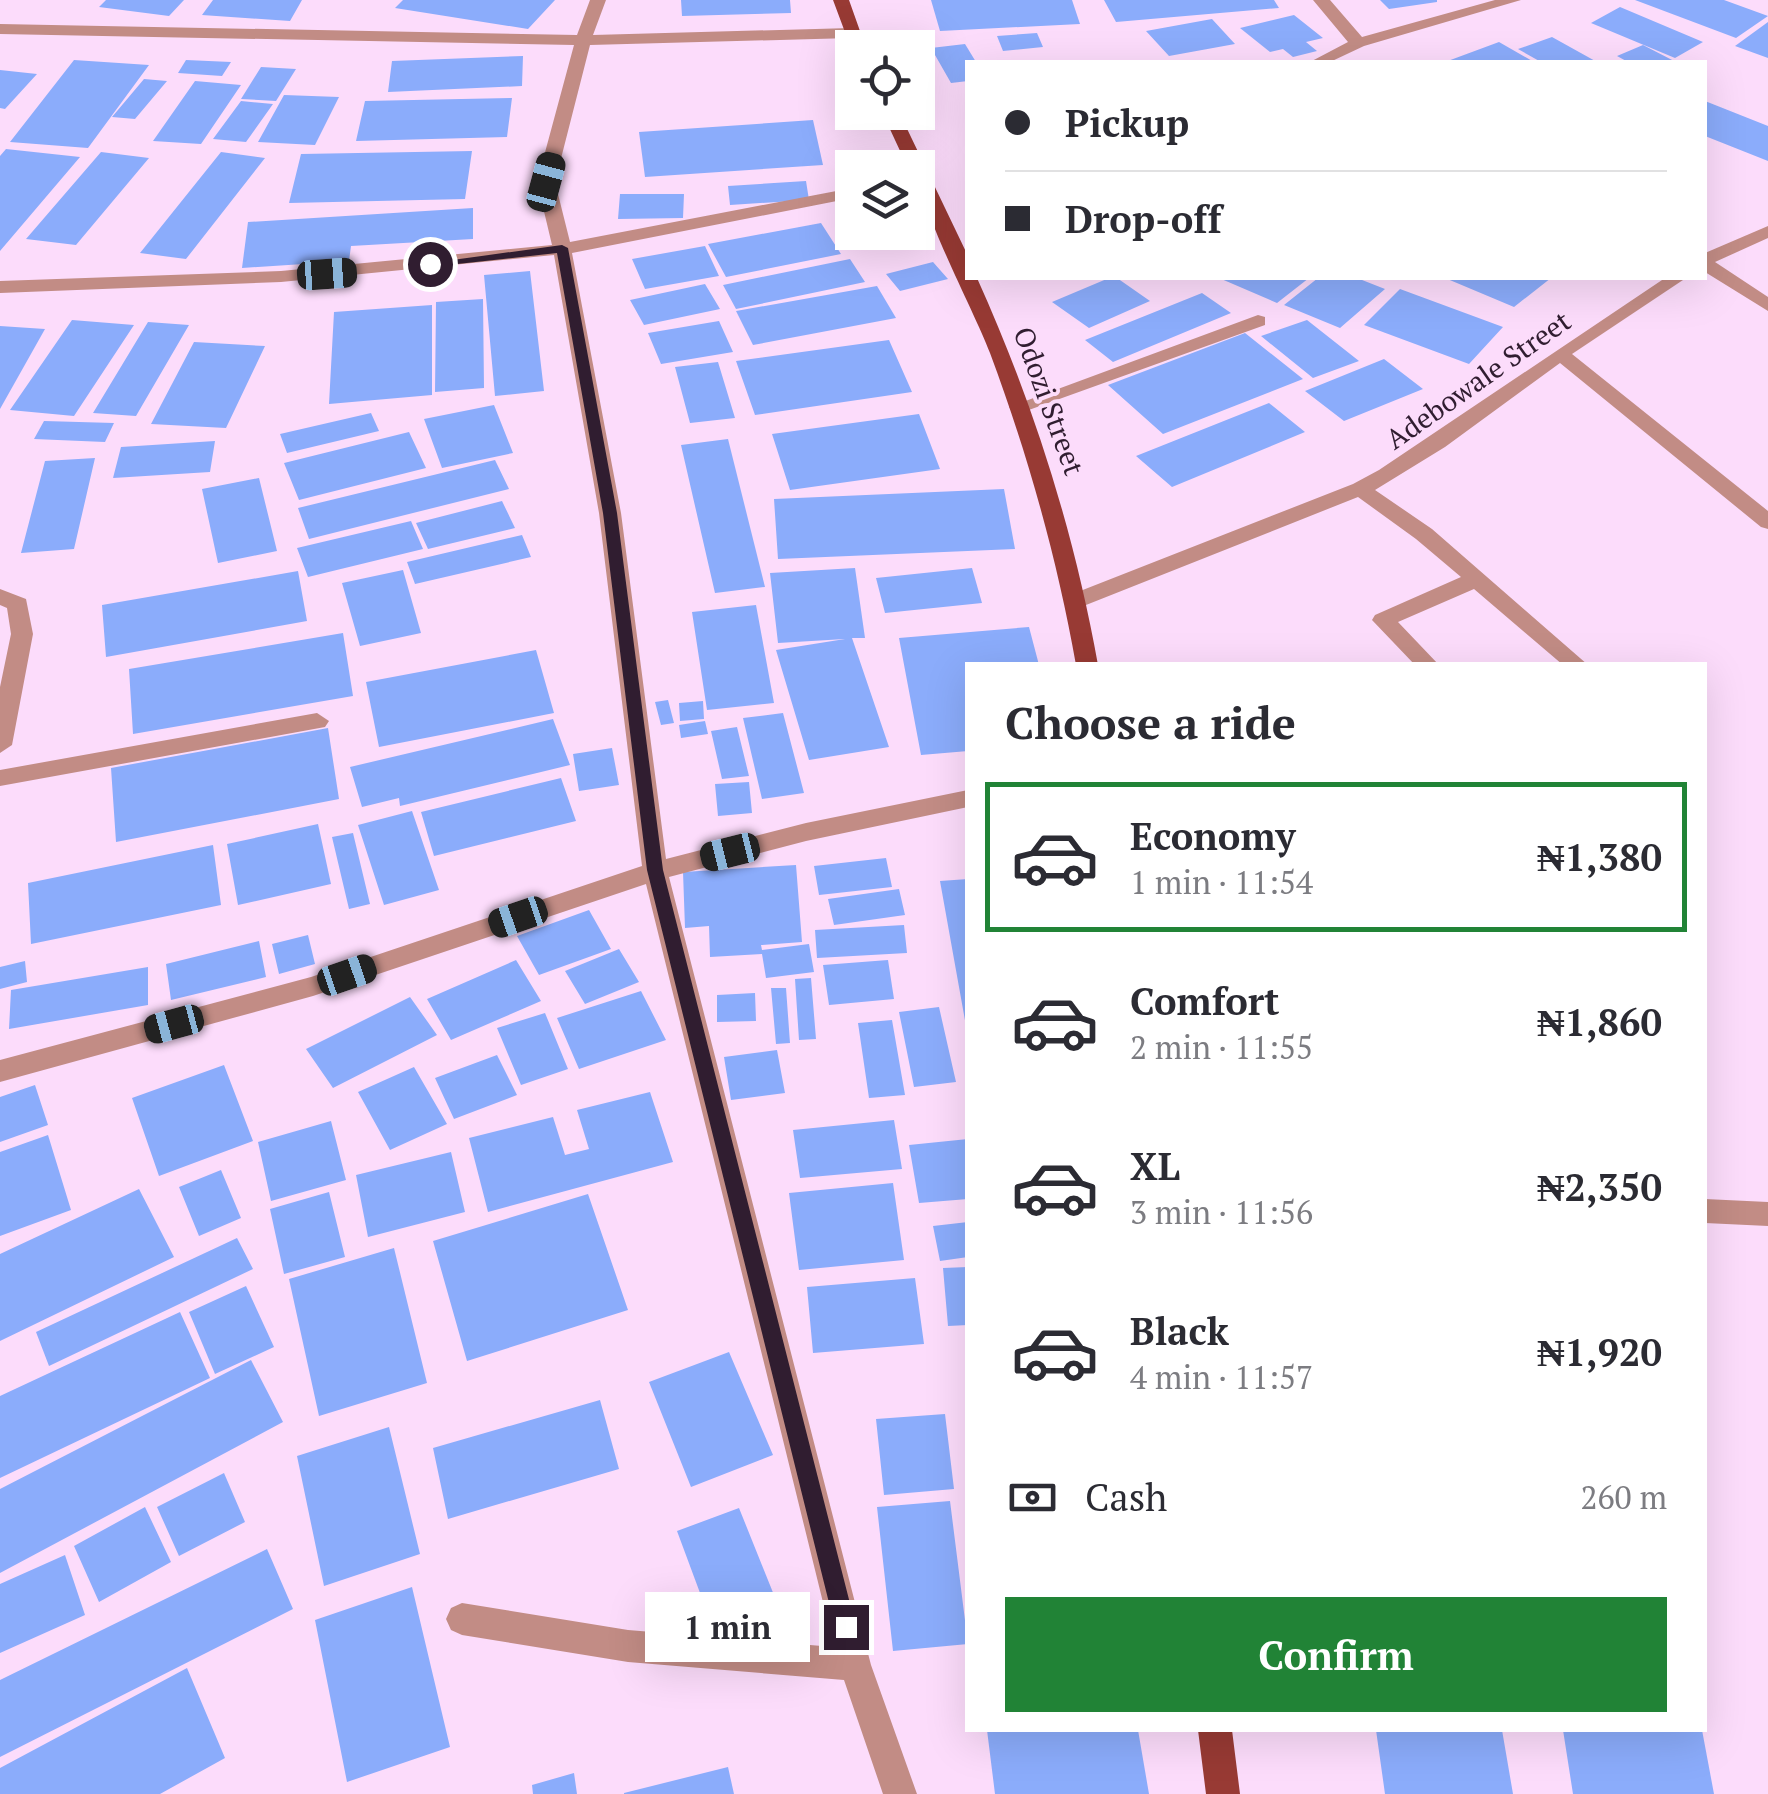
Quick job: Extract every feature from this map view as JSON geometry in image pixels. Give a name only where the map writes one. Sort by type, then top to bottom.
[{"type":"main road","points":[[841,0],[851,30]]},
{"type":"main road","name":"Odozi Street","points":[[935,201],[960,244]]},
{"type":"main road","name":"Odozi Street","points":[[973,280],[1019,407],[1078,600],[1087,662]]},
{"type":"main road","points":[[1214,1732],[1224,1794]]},
{"type":"street","points":[[598,0],[583,40],[546,182],[562,248],[610,513],[655,870],[855,1665],[900,1794]]},
{"type":"street","points":[[1321,0],[1358,43]]},
{"type":"street","points":[[1322,60],[1358,43],[1513,0]]},
{"type":"street","points":[[0,29],[583,40],[835,40]]},
{"type":"street","points":[[0,287],[181,283],[308,275],[562,248],[835,196]]},
{"type":"street","points":[[1707,261],[1768,230]]},
{"type":"street","points":[[1707,263],[1768,306]]},
{"type":"street","name":"Adebowale Street","points":[[1078,600],[1360,488],[1458,432],[1560,354],[1674,280]]},
{"type":"street","points":[[1019,407],[1258,321]]},
{"type":"street","points":[[1560,354],[1768,522]]},
{"type":"street","points":[[1360,488],[1424,534],[1574,662]]},
{"type":"street","points":[[1425,662],[1383,620],[1476,579]]},
{"type":"street","points":[[0,596],[18,604],[22,634],[0,745]]},
{"type":"street","points":[[0,778],[317,721]]},
{"type":"street","points":[[0,1071],[312,986],[655,870],[806,832],[965,799]]},
{"type":"street","points":[[1707,1211],[1768,1214]]},
{"type":"street","points":[[462,1619],[628,1646],[855,1665]]},
{"type":"building","points":[[106,0],[184,0],[169,16],[99,7]]},
{"type":"building","points":[[213,0],[302,0],[290,21],[202,15]]},
{"type":"building","points":[[403,0],[555,0],[528,29],[395,8]]},
{"type":"building","points":[[681,0],[790,0],[791,13],[682,16]]},
{"type":"building","points":[[931,0],[1072,0],[1080,24],[940,31]]},
{"type":"building","points":[[1104,0],[1274,0],[1279,8],[1116,22]]},
{"type":"building","points":[[1380,0],[1437,0],[1437,2],[1389,9]]},
{"type":"building","points":[[1635,0],[1724,0],[1768,16],[1736,38]]},
{"type":"building","points":[[1620,7],[1703,42],[1675,58],[1591,23]]},
{"type":"building","points":[[1294,15],[1323,38],[1306,42],[1317,51],[1293,57],[1283,49],[1270,52],[1240,28]]},
{"type":"building","points":[[1212,19],[1235,44],[1169,56],[1146,31]]},
{"type":"building","points":[[1768,22],[1768,58],[1735,46]]},
{"type":"building","points":[[1037,33],[1043,47],[1003,51],[997,36]]},
{"type":"building","points":[[1552,37],[1593,60],[1537,60],[1518,49]]},
{"type":"building","points":[[1499,42],[1530,60],[1450,60]]},
{"type":"building","points":[[965,44],[975,60],[965,60],[965,81],[951,83],[935,55],[935,48]]},
{"type":"building","points":[[1643,45],[1672,60],[1624,60],[1617,56]]},
{"type":"building","points":[[523,56],[522,86],[388,92],[392,61]]},
{"type":"building","points":[[74,60],[149,65],[88,148],[10,142]]},
{"type":"building","points":[[186,60],[231,62],[222,76],[178,73]]},
{"type":"building","points":[[261,67],[296,69],[276,101],[241,99]]},
{"type":"building","points":[[0,70],[37,74],[5,109],[0,108]]},
{"type":"building","points":[[144,79],[167,81],[135,119],[112,117]]},
{"type":"building","points":[[195,81],[241,85],[201,144],[153,141]]},
{"type":"building","points":[[284,95],[339,97],[315,145],[258,142]]},
{"type":"building","points":[[512,98],[507,137],[356,141],[365,101]]},
{"type":"building","points":[[241,101],[273,104],[246,142],[213,139]]},
{"type":"building","points":[[1707,102],[1768,126],[1768,161],[1707,137]]},
{"type":"building","points":[[813,120],[823,165],[645,177],[639,132]]},
{"type":"building","points":[[6,149],[80,157],[0,251],[0,156]]},
{"type":"building","points":[[472,151],[465,199],[289,203],[301,154]]},
{"type":"building","points":[[101,152],[149,158],[76,245],[26,239]]},
{"type":"building","points":[[221,152],[265,158],[186,259],[140,253]]},
{"type":"building","points":[[806,181],[809,200],[730,205],[728,186]]},
{"type":"building","points":[[620,194],[684,194],[683,218],[618,219]]},
{"type":"building","points":[[473,208],[473,239],[351,246],[349,261],[242,268],[248,222]]},
{"type":"building","points":[[821,223],[841,254],[726,277],[708,244]]},
{"type":"building","points":[[705,246],[719,276],[645,289],[632,259]]},
{"type":"building","points":[[850,259],[865,282],[736,309],[723,285]]},
{"type":"building","points":[[933,262],[948,279],[900,291],[886,274]]},
{"type":"building","points":[[530,271],[544,391],[495,396],[484,275]]},
{"type":"building","points":[[1104,280],[1120,280],[1150,301],[1089,328],[1052,302]]},
{"type":"building","points":[[1224,280],[1306,280],[1277,303]]},
{"type":"building","points":[[1315,280],[1362,280],[1385,289],[1340,328],[1284,305]]},
{"type":"building","points":[[1450,280],[1548,280],[1514,307]]},
{"type":"building","points":[[705,284],[720,309],[644,325],[630,300]]},
{"type":"building","points":[[877,286],[896,318],[753,345],[736,311]]},
{"type":"building","points":[[1400,289],[1503,327],[1469,364],[1364,325]]},
{"type":"building","points":[[1202,293],[1231,313],[1113,362],[1085,340]]},
{"type":"building","points":[[483,299],[484,388],[435,392],[436,302]]},
{"type":"building","points":[[432,305],[432,395],[329,404],[334,312]]},
{"type":"building","points":[[72,320],[134,325],[74,416],[10,410]]},
{"type":"building","points":[[1307,320],[1359,361],[1313,378],[1261,336]]},
{"type":"building","points":[[719,321],[733,352],[661,364],[648,333]]},
{"type":"building","points":[[148,322],[189,325],[136,416],[93,413]]},
{"type":"building","points":[[0,326],[45,329],[0,409]]},
{"type":"building","points":[[1245,333],[1303,379],[1163,434],[1108,385]]},
{"type":"building","points":[[889,340],[912,392],[755,415],[736,361]]},
{"type":"building","points":[[194,342],[265,346],[226,428],[151,424]]},
{"type":"building","points":[[1384,359],[1423,389],[1344,421],[1305,391]]},
{"type":"building","points":[[718,362],[735,418],[690,423],[675,367]]},
{"type":"building","points":[[1269,403],[1305,432],[1172,487],[1136,456]]},
{"type":"building","points":[[494,405],[513,453],[442,468],[424,419]]},
{"type":"building","points":[[371,413],[379,431],[287,453],[280,434]]},
{"type":"building","points":[[919,414],[940,469],[790,490],[772,434]]},
{"type":"building","points":[[44,421],[114,423],[105,442],[34,439]]},
{"type":"building","points":[[409,432],[426,468],[299,500],[284,463]]},
{"type":"building","points":[[728,439],[765,587],[715,593],[681,445]]},
{"type":"building","points":[[215,441],[210,472],[113,478],[121,447]]},
{"type":"building","points":[[95,458],[74,549],[21,553],[45,461]]},
{"type":"building","points":[[495,460],[509,489],[309,539],[298,508]]},
{"type":"building","points":[[259,478],[277,551],[218,563],[202,489]]},
{"type":"building","points":[[1004,489],[1015,549],[778,559],[774,499]]},
{"type":"building","points":[[502,501],[515,528],[428,549],[416,523]]},
{"type":"building","points":[[411,521],[423,549],[308,577],[297,548]]},
{"type":"building","points":[[522,535],[531,557],[415,584],[407,562]]},
{"type":"building","points":[[855,568],[865,638],[852,638],[889,747],[809,760],[776,650],[845,639],[778,643],[770,573]]},
{"type":"building","points":[[972,568],[982,603],[885,613],[876,578]]},
{"type":"building","points":[[403,570],[421,633],[360,646],[342,583]]},
{"type":"building","points":[[298,571],[307,621],[106,657],[102,605]]},
{"type":"building","points":[[756,605],[774,703],[707,710],[692,612]]},
{"type":"building","points":[[1029,627],[1038,662],[965,662],[965,751],[921,755],[899,638]]},
{"type":"building","points":[[343,633],[353,696],[133,734],[129,669]]},
{"type":"building","points":[[536,650],[554,713],[379,747],[366,682]]},
{"type":"building","points":[[668,700],[674,723],[661,725],[655,702]]},
{"type":"building","points":[[703,701],[704,719],[680,721],[679,703]]},
{"type":"building","points":[[783,713],[804,793],[762,799],[743,718]]},
{"type":"building","points":[[553,719],[570,765],[400,806],[399,798],[362,807],[350,767]]},
{"type":"building","points":[[705,721],[708,734],[681,738],[679,725]]},
{"type":"building","points":[[737,727],[749,776],[722,779],[711,731]]},
{"type":"building","points":[[328,728],[339,799],[116,842],[111,768]]},
{"type":"building","points":[[612,748],[619,785],[579,791],[573,754]]},
{"type":"building","points":[[561,778],[576,821],[434,856],[421,812]]},
{"type":"building","points":[[749,782],[752,813],[718,816],[715,784]]},
{"type":"building","points":[[412,811],[439,890],[384,905],[358,825]]},
{"type":"building","points":[[318,824],[331,884],[238,905],[227,844]]},
{"type":"building","points":[[353,833],[370,904],[349,909],[332,837]]},
{"type":"building","points":[[213,845],[221,905],[31,944],[28,883]]},
{"type":"building","points":[[886,858],[892,887],[819,895],[814,866]]},
{"type":"building","points":[[796,865],[802,942],[761,945],[762,950],[809,944],[814,972],[766,978],[762,954],[710,957],[709,926],[685,928],[683,872]]},
{"type":"building","points":[[965,879],[965,1020],[940,881]]},
{"type":"building","points":[[899,889],[905,915],[834,925],[828,899]]},
{"type":"building","points":[[589,910],[611,949],[539,975],[517,936]]},
{"type":"building","points":[[904,925],[907,953],[817,958],[815,930]]},
{"type":"building","points":[[308,935],[315,964],[279,974],[272,944]]},
{"type":"building","points":[[259,941],[266,977],[171,1000],[166,964]]},
{"type":"building","points":[[619,949],[639,982],[585,1004],[565,971]]},
{"type":"building","points":[[516,960],[541,1001],[451,1040],[427,999]]},
{"type":"building","points":[[888,960],[894,999],[829,1005],[823,965]]},
{"type":"building","points":[[25,961],[27,982],[0,989],[0,967]]},
{"type":"building","points":[[148,967],[148,1005],[9,1029],[11,990]]},
{"type":"building","points":[[811,978],[816,1039],[799,1040],[795,979]]},
{"type":"building","points":[[771,988],[786,988],[790,1043],[776,1044]]},
{"type":"building","points":[[641,991],[666,1040],[579,1069],[557,1018]]},
{"type":"building","points":[[755,993],[756,1021],[717,1022],[717,995]]},
{"type":"building","points":[[410,997],[437,1035],[333,1088],[306,1049]]},
{"type":"building","points":[[939,1007],[956,1082],[914,1087],[899,1012]]},
{"type":"building","points":[[545,1013],[568,1069],[521,1085],[497,1028]]},
{"type":"building","points":[[892,1020],[905,1095],[869,1098],[858,1023]]},
{"type":"building","points":[[777,1050],[785,1093],[731,1100],[724,1057]]},
{"type":"building","points":[[497,1055],[517,1095],[454,1119],[435,1078]]},
{"type":"building","points":[[224,1065],[253,1141],[159,1176],[132,1098]]},
{"type":"building","points":[[414,1067],[447,1124],[390,1150],[358,1092]]},
{"type":"building","points":[[35,1085],[48,1125],[0,1142],[0,1097]]},
{"type":"building","points":[[650,1092],[673,1162],[488,1212],[469,1138],[553,1117],[565,1155],[589,1149],[577,1110]]},
{"type":"building","points":[[894,1120],[902,1169],[800,1178],[793,1130]]},
{"type":"building","points":[[331,1121],[346,1180],[271,1201],[258,1142]]},
{"type":"building","points":[[48,1135],[71,1210],[0,1236],[0,1152]]},
{"type":"building","points":[[965,1139],[965,1199],[919,1203],[909,1145]]},
{"type":"building","points":[[451,1152],[465,1212],[368,1237],[356,1175]]},
{"type":"building","points":[[221,1170],[241,1218],[199,1236],[179,1187]]},
{"type":"building","points":[[893,1183],[904,1260],[799,1270],[789,1193]]},
{"type":"building","points":[[139,1189],[174,1257],[0,1341],[0,1254]]},
{"type":"building","points":[[329,1192],[345,1257],[284,1274],[270,1209]]},
{"type":"building","points":[[588,1194],[628,1310],[467,1361],[433,1241]]},
{"type":"building","points":[[965,1222],[965,1257],[940,1261],[933,1226]]},
{"type":"building","points":[[237,1238],[253,1269],[49,1366],[36,1332]]},
{"type":"building","points":[[394,1248],[427,1383],[319,1416],[289,1279]]},
{"type":"building","points":[[965,1267],[965,1325],[948,1326],[943,1268]]},
{"type":"building","points":[[915,1278],[924,1344],[813,1353],[807,1287]]},
{"type":"building","points":[[246,1286],[274,1347],[215,1374],[189,1312]]},
{"type":"building","points":[[180,1312],[210,1378],[0,1478],[0,1396]]},
{"type":"building","points":[[729,1352],[773,1455],[691,1487],[649,1382]]},
{"type":"building","points":[[251,1360],[283,1422],[0,1573],[0,1489]]},
{"type":"building","points":[[600,1400],[619,1469],[448,1519],[433,1448]]},
{"type":"building","points":[[945,1414],[954,1489],[884,1495],[876,1419]]},
{"type":"building","points":[[389,1427],[420,1554],[324,1586],[297,1456]]},
{"type":"building","points":[[224,1473],[245,1522],[179,1556],[157,1507]]},
{"type":"building","points":[[950,1501],[965,1644],[893,1651],[877,1507]]},
{"type":"building","points":[[145,1507],[171,1562],[99,1602],[74,1546]]},
{"type":"building","points":[[739,1508],[780,1610],[716,1636],[677,1531]]},
{"type":"building","points":[[267,1549],[293,1609],[0,1757],[0,1680]]},
{"type":"building","points":[[65,1555],[85,1615],[0,1653],[0,1584]]},
{"type":"building","points":[[412,1587],[450,1747],[347,1782],[315,1620]]},
{"type":"building","points":[[187,1668],[225,1758],[160,1794],[0,1794],[0,1768]]},
{"type":"building","points":[[987,1732],[1138,1732],[1149,1794],[995,1794]]},
{"type":"building","points":[[1376,1732],[1502,1732],[1513,1794],[1385,1794]]},
{"type":"building","points":[[1563,1732],[1702,1732],[1714,1794],[1573,1794]]},
{"type":"building","points":[[728,1767],[734,1794],[624,1794],[624,1793]]},
{"type":"building","points":[[574,1773],[577,1794],[533,1794],[532,1785]]},
{"type":"route","points":[[430,264],[562,248],[610,513],[655,870],[846,1627]]}]
